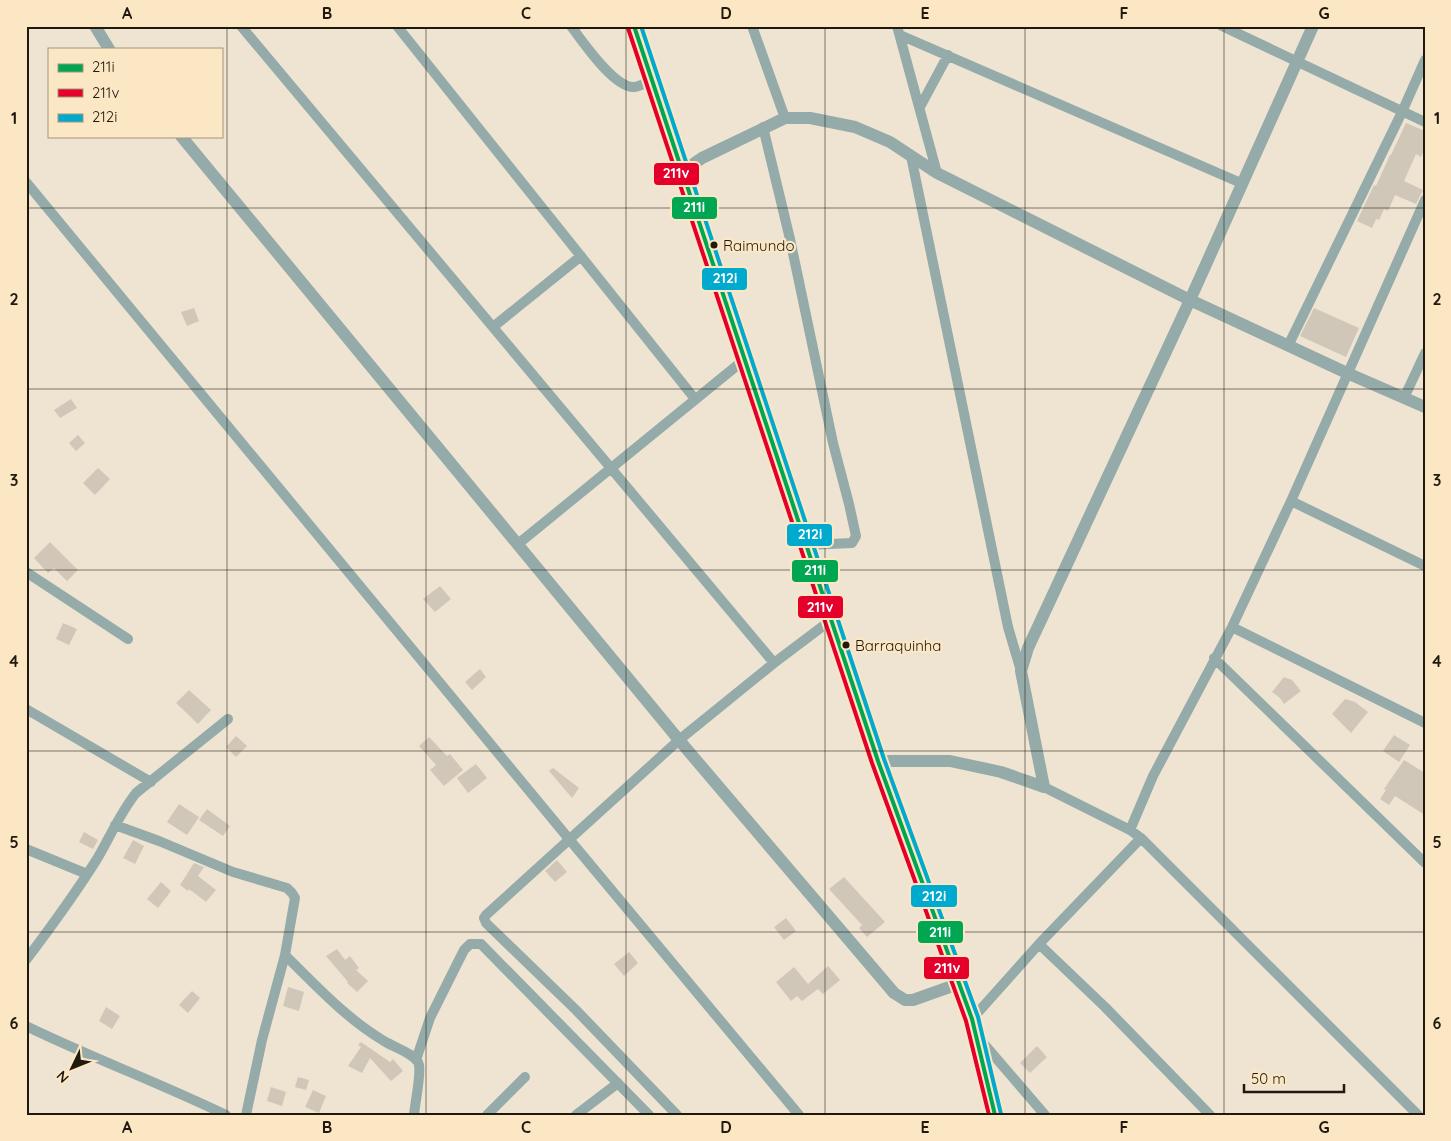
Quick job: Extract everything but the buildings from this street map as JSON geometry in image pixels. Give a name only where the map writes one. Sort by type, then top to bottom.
[{"type":"main road","points":[[634,26],[878,761],[972,1019],[995,1115]]},
{"type":"street","points":[[95,26],[108,48]]},
{"type":"street","points":[[241,26],[774,663]]},
{"type":"street","points":[[397,26],[695,399]]},
{"type":"street","points":[[571,26],[598,62],[620,83],[633,87],[652,80]]},
{"type":"street","points":[[752,26],[785,118]]},
{"type":"street","points":[[1222,26],[1425,122]]},
{"type":"street","points":[[1021,671],[1028,648],[1190,300],[1313,26]]},
{"type":"street","points":[[899,30],[948,55],[1241,183]]},
{"type":"street","points":[[899,30],[937,173]]},
{"type":"street","points":[[920,107],[948,55]]},
{"type":"street","points":[[1288,346],[1402,112],[1425,60]]},
{"type":"street","points":[[682,172],[702,158],[785,118],[810,118],[855,127],[890,142],[937,173],[1190,300],[1425,407]]},
{"type":"street","points":[[763,127],[790,239],[833,443],[856,536],[852,543],[806,545]]},
{"type":"street","points":[[183,138],[679,740],[894,993],[905,1000],[913,1000],[958,984]]},
{"type":"street","points":[[911,156],[1008,627],[1021,671],[1044,787]]},
{"type":"street","points":[[26,182],[799,1115]]},
{"type":"street","points":[[1130,830],[1153,776],[1232,627],[1425,200]]},
{"type":"street","points":[[493,328],[581,256]]},
{"type":"street","points":[[1404,398],[1425,353]]},
{"type":"street","points":[[518,544],[745,359]]},
{"type":"street","points":[[1290,500],[1425,566]]},
{"type":"street","points":[[26,572],[128,639]]},
{"type":"street","points":[[677,1115],[576,1010],[486,923],[484,918],[679,740],[774,663],[831,620]]},
{"type":"street","points":[[1232,627],[1425,723]]},
{"type":"street","points":[[1214,658],[1425,863]]},
{"type":"street","points":[[26,709],[151,782]]},
{"type":"street","points":[[26,960],[55,923],[87,874],[132,797],[228,719]]},
{"type":"street","points":[[878,761],[950,761],[1001,772],[1044,787],[1130,830],[1418,1115]]},
{"type":"street","points":[[116,826],[160,841],[233,872],[287,888],[295,898],[286,955],[262,1040],[246,1115]]},
{"type":"street","points":[[972,1019],[1039,944],[1140,838]]},
{"type":"street","points":[[26,849],[87,874]]},
{"type":"street","points":[[416,1060],[430,1018],[464,950],[470,944],[481,944],[649,1115]]},
{"type":"street","points":[[1039,944],[1105,1007],[1210,1115]]},
{"type":"street","points":[[286,955],[326,996],[360,1024],[416,1060],[419,1064],[414,1115]]},
{"type":"street","points":[[26,1026],[70,1047],[172,1089],[226,1115]]},
{"type":"street","points":[[976,1035],[1045,1115]]},
{"type":"street","points":[[487,1115],[525,1077]]},
{"type":"street","points":[[576,1115],[618,1084]]},
{"type":"transit line","name":"211i","points":[[634,26],[878,761],[972,1019],[995,1115]]},
{"type":"transit line","name":"212i","points":[[641,26],[884,759],[978,1017],[1001,1114]]},
{"type":"transit line","name":"211v","points":[[628,28],[872,763],[966,1021],[989,1115]]},
{"type":"place","name":"Raimundo","points":[[714,245]]},
{"type":"place","name":"Barraquinha","points":[[846,645]]}]
